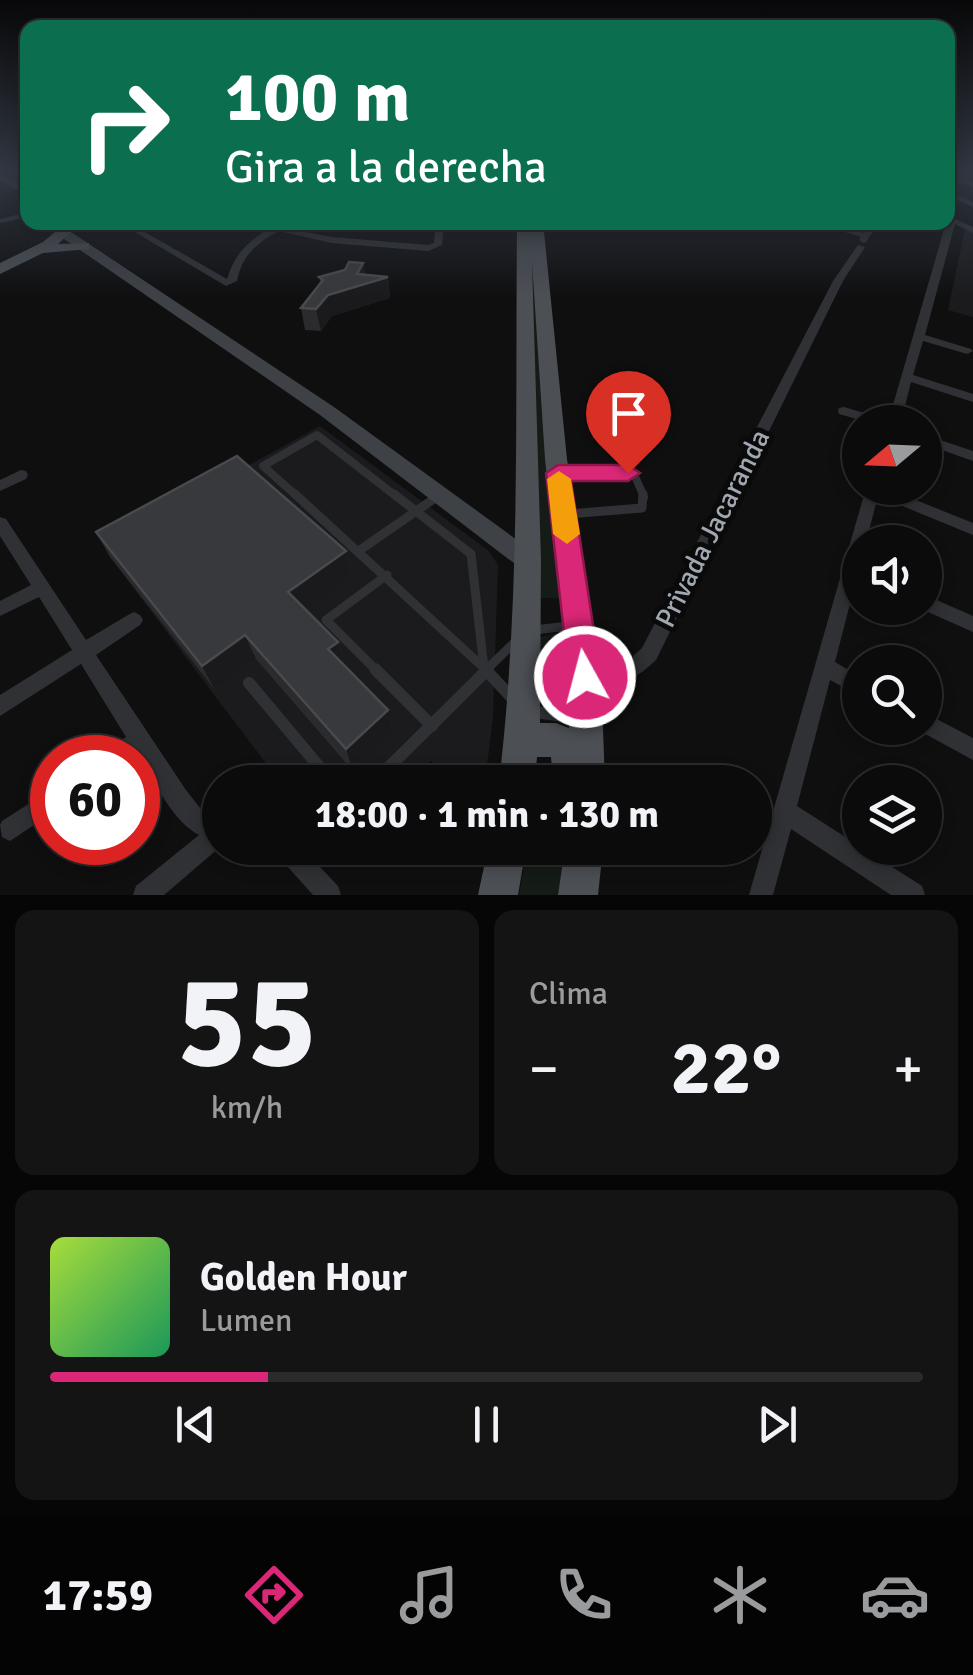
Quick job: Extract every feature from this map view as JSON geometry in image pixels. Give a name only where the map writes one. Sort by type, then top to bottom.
[{"type":"main road","points":[[0,266],[61,230]]},
{"type":"main road","points":[[0,266],[36,251],[63,230]]},
{"type":"main road","points":[[519,765],[526,560],[524,230]]},
{"type":"main road","points":[[537,230],[558,473],[585,677],[587,765]]},
{"type":"main road","points":[[36,251],[84,246]]},
{"type":"main road","points":[[523,726],[562,740],[570,752],[570,765]]},
{"type":"main road","points":[[498,895],[504,865]]},
{"type":"street","points":[[73,230],[84,246],[442,494],[526,560]]},
{"type":"street","points":[[138,230],[229,283],[234,261]]},
{"type":"street","points":[[198,267],[234,261],[274,230],[428,248],[438,245],[439,230]]},
{"type":"street","points":[[898,405],[947,230]]},
{"type":"street","name":"Privada Jacaranda","points":[[585,677],[605,681],[626,676],[649,654],[838,281],[867,235]]},
{"type":"street","points":[[916,336],[967,351]]},
{"type":"street","points":[[906,376],[973,398]]},
{"type":"street","points":[[942,445],[973,456]]},
{"type":"street","points":[[0,486],[21,476]]},
{"type":"street","points":[[914,505],[973,529]]},
{"type":"street","points":[[0,523],[82,655],[138,735]]},
{"type":"street","points":[[0,609],[40,588]]},
{"type":"street","points":[[942,610],[973,624]]},
{"type":"street","points":[[761,895],[842,614]]},
{"type":"street","points":[[0,706],[134,620]]},
{"type":"street","points":[[825,668],[842,677]]},
{"type":"street","points":[[942,732],[973,749]]},
{"type":"street","points":[[160,767],[202,824]]},
{"type":"street","points":[[783,810],[913,895]]},
{"type":"street","points":[[10,829],[30,815]]},
{"type":"street","points":[[145,895],[202,847]]},
{"type":"street","points":[[309,865],[329,895]]},
{"type":"lane","points":[[484,672],[474,561],[417,511],[317,435],[263,466],[451,633],[523,726],[553,718],[586,716]]},
{"type":"lane","points":[[558,473],[634,474],[645,499],[642,508],[564,514]]},
{"type":"lane","points":[[360,550],[442,494]]},
{"type":"lane","points":[[387,575],[326,620],[432,726]]},
{"type":"lane","points":[[392,765],[524,632],[579,627]]},
{"type":"lane","points":[[249,683],[318,765]]},
{"type":"shaded area","points":[[965,229],[973,233],[973,317],[948,310]]},
{"type":"shaded area","points":[[528,230],[535,230],[561,598],[541,598]]},
{"type":"shaded area","points":[[320,426],[489,551],[498,565],[493,717],[487,765],[435,765],[431,761],[427,765],[267,765],[107,553],[242,478],[236,472]]},
{"type":"shaded area","points":[[569,630],[571,696],[541,700],[540,637]]},
{"type":"shaded area","points":[[524,865],[570,865],[571,895],[519,895]]},
{"type":"building","points":[[349,262],[363,263],[357,274],[388,277],[328,295],[316,309],[301,308],[323,280],[319,277],[345,270]]},
{"type":"building","points":[[237,456],[346,551],[288,592],[338,642],[328,649],[388,710],[346,749],[245,635],[202,666],[96,532]]},
{"type":"slow traffic","points":[[559,479],[567,534]]},
{"type":"route","points":[[585,677],[558,473],[628,473]]}]
